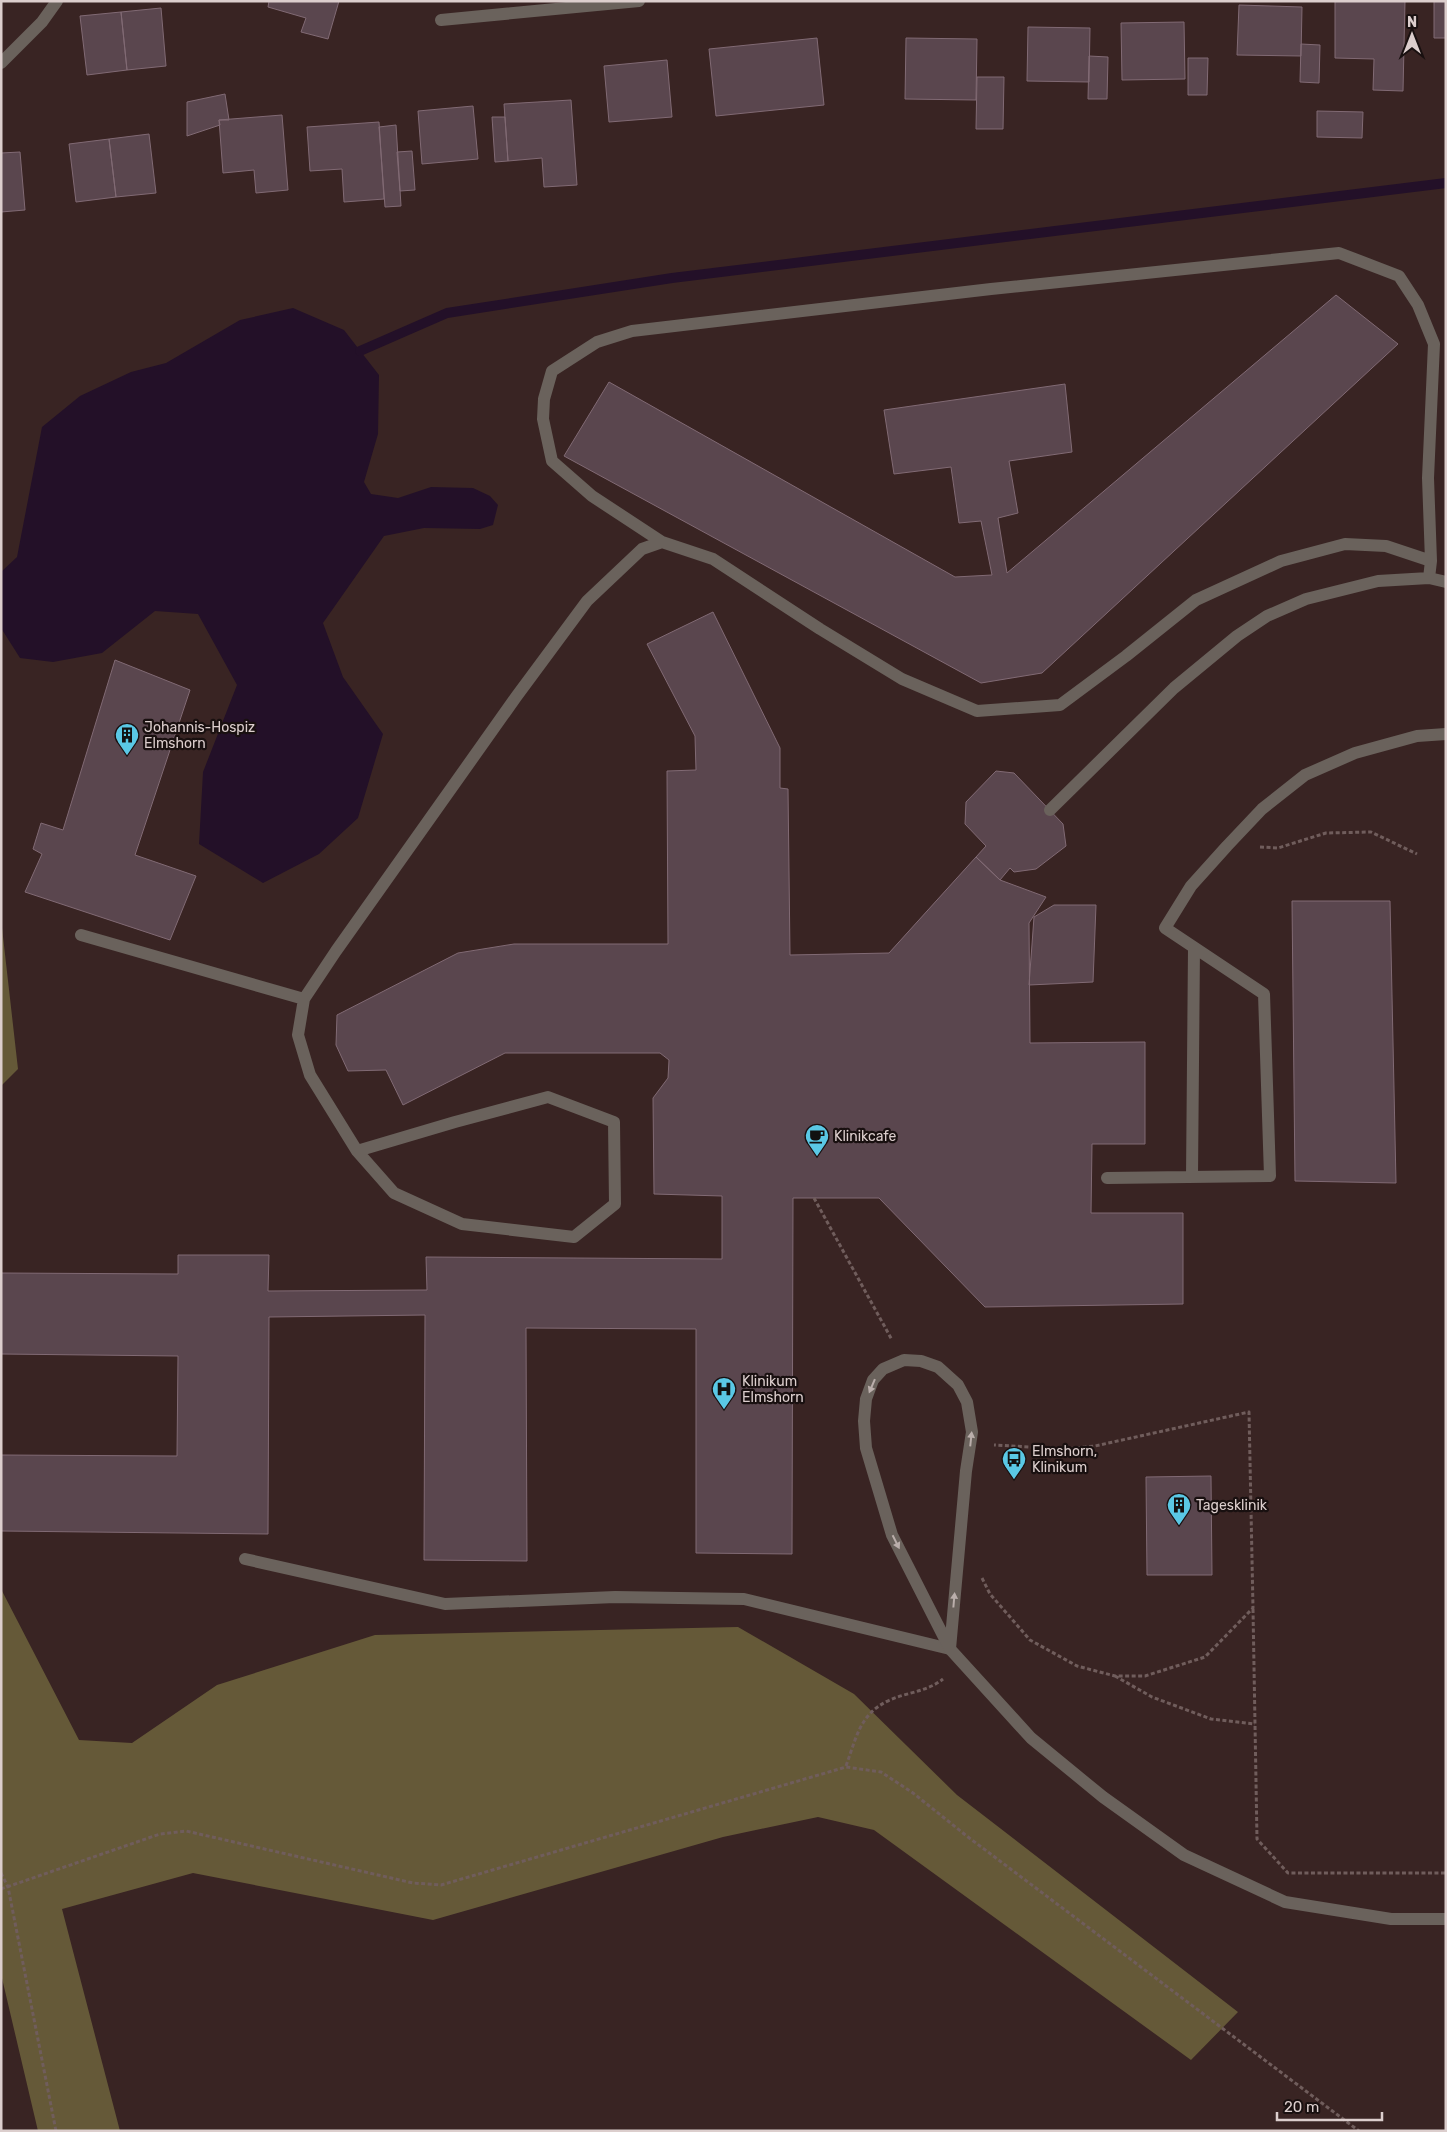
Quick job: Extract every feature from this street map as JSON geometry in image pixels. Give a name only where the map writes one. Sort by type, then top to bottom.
[{"type":"street","points":[[1,63],[42,22],[57,1]]},
{"type":"street","points":[[440,20],[639,1]]},
{"type":"street","points":[[1430,578],[1431,561],[1428,478],[1434,344],[1418,305],[1399,276],[1339,253],[991,289],[642,330],[597,342],[552,371],[544,399],[543,419],[552,461],[592,496],[662,542],[713,559],[820,629],[902,679],[978,711],[1060,705],[1126,656],[1196,600],[1281,561],[1345,544],[1386,546],[1431,561]]},
{"type":"street","points":[[357,1151],[548,1097],[614,1122],[615,1204],[574,1238],[462,1224],[394,1193],[357,1151],[310,1075],[298,1035],[304,999],[516,697],[587,601],[642,549],[662,542]]},
{"type":"street","points":[[1050,810],[1174,688],[1237,636],[1267,616],[1306,599],[1342,588],[1378,581],[1430,578],[1446,582]]},
{"type":"street","points":[[1107,1178],[1270,1176],[1264,994],[1166,928],[1191,886],[1227,846],[1262,809],[1305,775],[1355,753],[1417,736],[1446,734]]},
{"type":"street","points":[[82,936],[304,999]]},
{"type":"street","points":[[1192,1177],[1194,948]]},
{"type":"street","points":[[950,1649],[972,1432],[967,1402],[958,1385],[938,1367],[921,1361],[904,1360],[884,1368],[873,1380],[866,1399],[864,1421],[866,1448],[892,1535],[950,1649],[1031,1738],[1103,1797],[1184,1856],[1285,1902],[1391,1919],[1446,1919]]},
{"type":"street","points":[[245,1559],[445,1604],[615,1597],[744,1598],[950,1649]]},
{"type":"path","points":[[1227,846],[1278,848],[1326,833],[1371,832],[1417,854]]},
{"type":"path","points":[[814,1198],[904,1360]]},
{"type":"path","points":[[970,1444],[1066,1449],[1095,1446],[1249,1412],[1257,1839],[1288,1873],[1446,1872]]},
{"type":"path","points":[[981,1577],[990,1594],[1030,1640],[1077,1666],[1115,1676],[1145,1676],[1205,1656],[1253,1608]]},
{"type":"path","points":[[846,1766],[863,1720],[886,1700],[935,1686],[964,1664]]},
{"type":"path","points":[[1115,1676],[1152,1698],[1211,1718],[1255,1724]]},
{"type":"path","points":[[1,1889],[160,1834],[186,1831],[413,1883],[441,1885],[474,1877],[846,1766],[881,1772],[913,1794],[1359,2131]]},
{"type":"path","points":[[1,1873],[8,1887],[56,2131]]},
{"type":"shaded area","points":[[293,308],[344,330],[379,375],[378,434],[364,482],[371,494],[398,498],[431,487],[473,488],[490,496],[498,505],[493,525],[480,529],[424,528],[384,536],[323,623],[343,677],[383,734],[358,818],[319,854],[263,883],[199,844],[203,772],[237,685],[198,614],[155,611],[102,653],[53,662],[20,658],[1,628],[1,572],[17,557],[42,427],[80,396],[131,372],[166,363],[240,320]]},
{"type":"shaded area","points":[[1,919],[18,1069],[1,1086]]},
{"type":"shaded area","points":[[1,1589],[79,1740],[132,1743],[217,1685],[375,1635],[738,1627],[854,1694],[957,1795],[1238,2012],[1191,2060],[874,1830],[818,1817],[723,1837],[433,1920],[193,1873],[62,1909],[120,2131],[38,2131],[1,1974]]},
{"type":"building","points":[[269,1],[339,1],[328,39],[301,32],[306,18],[268,7]]},
{"type":"building","points":[[1335,1],[1405,1],[1403,91],[1373,90],[1374,59],[1335,58]]},
{"type":"building","points":[[1434,1],[1446,1],[1446,38],[1434,38]]},
{"type":"building","points":[[1239,5],[1302,7],[1301,56],[1237,55]]},
{"type":"building","points":[[161,8],[166,66],[127,70],[121,12]]},
{"type":"building","points":[[121,12],[127,70],[87,75],[80,16]]},
{"type":"building","points":[[1184,22],[1185,79],[1122,80],[1121,23]]},
{"type":"building","points":[[1028,27],[1090,28],[1089,82],[1027,81]]},
{"type":"building","points":[[817,38],[824,105],[716,116],[709,49]]},
{"type":"building","points":[[906,38],[977,39],[976,100],[905,99]]},
{"type":"building","points":[[1301,44],[1320,45],[1319,83],[1300,82]]},
{"type":"building","points":[[1089,56],[1108,57],[1107,99],[1088,99]]},
{"type":"building","points":[[1188,58],[1208,58],[1207,95],[1188,95]]},
{"type":"building","points":[[667,60],[672,117],[609,122],[604,66]]},
{"type":"building","points":[[977,77],[1004,77],[1003,129],[976,129]]},
{"type":"building","points":[[225,94],[229,120],[219,120],[220,125],[187,136],[187,102]]},
{"type":"building","points":[[571,100],[577,185],[544,187],[542,158],[508,161],[504,104]]},
{"type":"building","points":[[473,106],[478,159],[422,164],[418,111]]},
{"type":"building","points":[[1317,111],[1363,112],[1362,138],[1317,137]]},
{"type":"building","points":[[282,115],[288,190],[256,193],[254,170],[223,173],[219,120]]},
{"type":"building","points":[[492,117],[505,117],[508,161],[495,162]]},
{"type":"building","points":[[379,122],[384,199],[344,202],[342,169],[310,171],[307,127]]},
{"type":"building","points":[[396,125],[401,206],[385,207],[379,127]]},
{"type":"building","points":[[149,134],[156,193],[116,197],[109,139]]},
{"type":"building","points":[[109,139],[116,197],[76,202],[69,144]]},
{"type":"building","points":[[412,151],[415,190],[400,191],[397,152]]},
{"type":"building","points":[[20,152],[25,210],[1,212],[1,153]]},
{"type":"building","points":[[1336,295],[1398,344],[1042,673],[981,683],[564,456],[609,382],[955,577],[992,575],[981,521],[959,523],[951,467],[894,474],[884,410],[1065,384],[1072,452],[1009,461],[1018,513],[998,518],[1007,573]]},
{"type":"building","points":[[713,612],[780,748],[780,788],[788,789],[790,955],[889,953],[976,857],[1000,880],[1046,897],[1029,923],[1030,1043],[1145,1042],[1145,1144],[1092,1144],[1091,1213],[1183,1213],[1183,1304],[985,1307],[879,1198],[793,1198],[792,1554],[696,1553],[696,1329],[526,1328],[527,1561],[424,1560],[425,1315],[269,1317],[268,1534],[1,1531],[1,1455],[177,1456],[178,1356],[1,1354],[1,1273],[178,1274],[178,1255],[269,1255],[268,1291],[427,1290],[426,1257],[722,1259],[722,1196],[654,1194],[653,1098],[668,1078],[669,1060],[660,1053],[505,1053],[403,1105],[386,1070],[348,1071],[336,1045],[337,1015],[458,953],[514,944],[668,944],[667,771],[696,770],[695,736],[647,644]]},
{"type":"building","name":"Johannis-Hospiz Elmshorn","points":[[115,660],[190,690],[135,855],[196,876],[170,940],[25,892],[42,854],[33,849],[41,823],[63,830]]},
{"type":"building","points":[[996,771],[1014,773],[1063,824],[1066,846],[1036,869],[1014,872],[1010,868],[1000,880],[976,857],[986,846],[965,824],[966,802]]},
{"type":"building","points":[[1292,901],[1390,901],[1396,1183],[1295,1181]]},
{"type":"building","points":[[1054,905],[1096,905],[1093,982],[1029,985],[1034,917]]},
{"type":"building","name":"Tagesklinik","points":[[1211,1476],[1212,1575],[1147,1575],[1146,1477]]},
{"type":"waterway","points":[[360,351],[447,313],[672,278],[1446,183]]},
{"type":"place","name":"Johannis-Hospiz Elmshorn","points":[[127,756]]},
{"type":"place","name":"Klinikcafe","points":[[817,1157]]},
{"type":"place","name":"Klinikum Elmshorn","points":[[724,1410]]},
{"type":"place","name":"Elmshorn, Klinikum","points":[[1014,1480]]},
{"type":"place","name":"Tagesklinik","points":[[1179,1526]]}]
